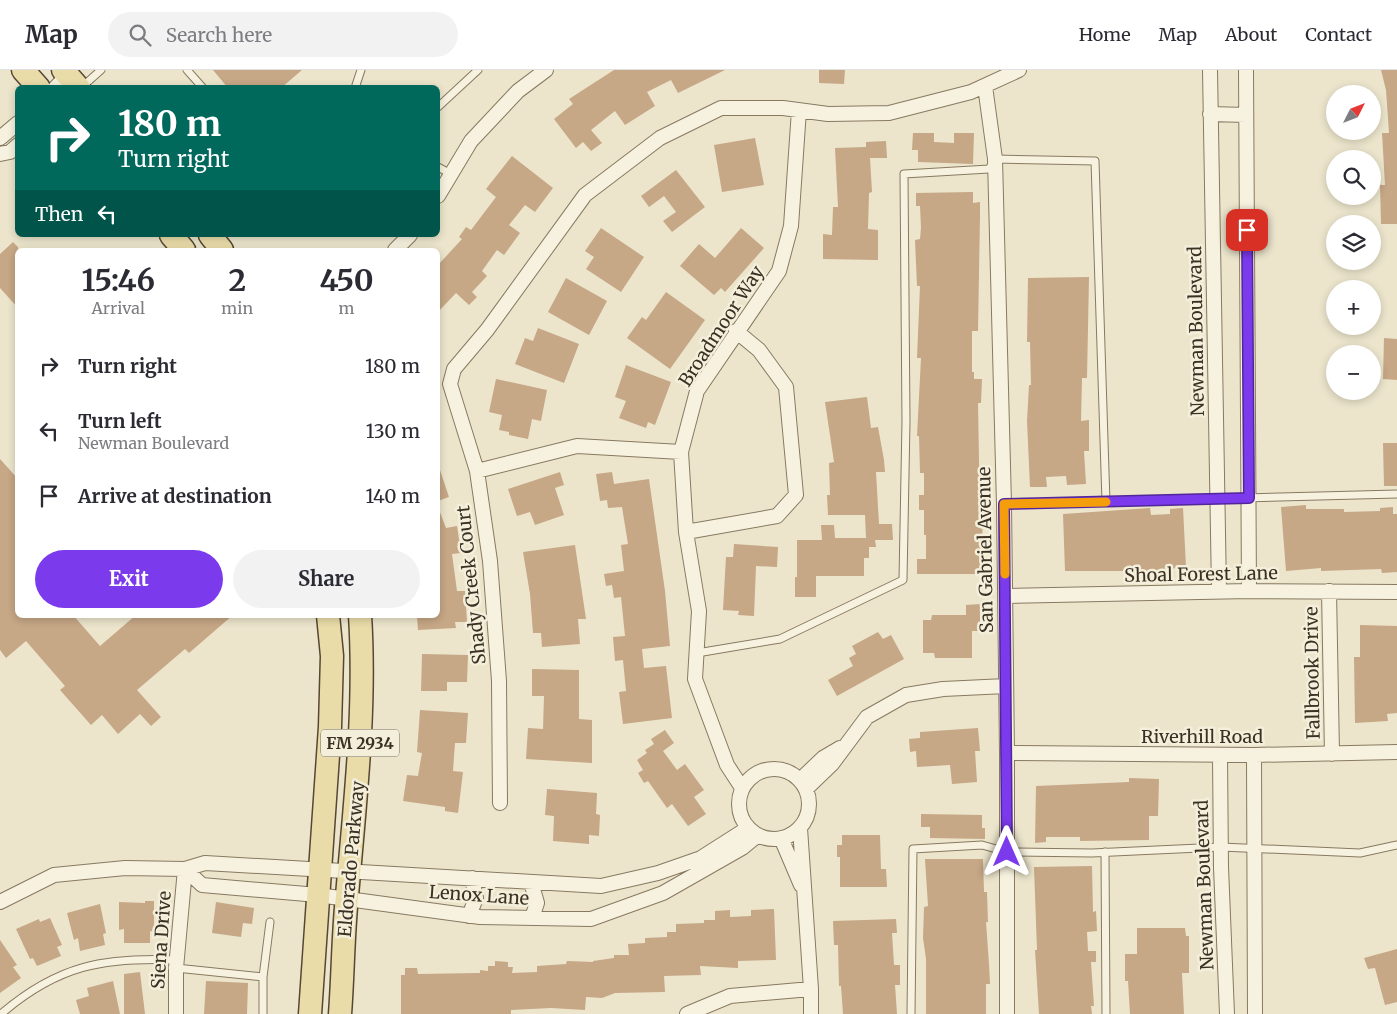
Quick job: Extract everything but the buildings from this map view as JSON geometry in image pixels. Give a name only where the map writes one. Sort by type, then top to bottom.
[{"type":"main road","points":[[23,70],[36,85]]},
{"type":"main road","points":[[173,237],[182,248]]},
{"type":"main road","points":[[212,237],[220,248]]},
{"type":"main road","name":"Eldorado Parkway","points":[[310,1014],[330,727],[332,656],[328,618]]},
{"type":"main road","name":"Eldorado Parkway","points":[[340,1014],[346,899],[360,758],[362,655],[360,618]]},
{"type":"street","points":[[440,193],[471,141],[518,90],[546,70]]},
{"type":"street","points":[[800,110],[828,114],[889,113],[971,92],[1019,70]]},
{"type":"street","name":"Newman Boulevard","points":[[1210,70],[1219,591]]},
{"type":"street","points":[[1246,70],[1250,591]]},
{"type":"street","name":"San Gabriel Avenue","points":[[985,86],[995,159],[1004,504],[1007,753],[1007,1014]]},
{"type":"street","name":"Shady Creek Court","points":[[500,803],[498,672],[490,561],[477,471],[450,384],[454,369],[487,330],[585,194],[660,138],[720,108],[800,110]]},
{"type":"street","name":"Broadmoor Way","points":[[745,784],[717,737],[695,679],[699,611],[686,532],[681,452],[697,391],[779,271],[791,226],[800,110]]},
{"type":"street","points":[[1210,114],[1246,116]]},
{"type":"street","points":[[0,138],[15,125]]},
{"type":"street","points":[[0,154],[10,152],[15,148]]},
{"type":"street","points":[[397,248],[408,237]]},
{"type":"street","points":[[686,532],[777,516],[796,496],[786,387],[759,350],[736,332]]},
{"type":"street","points":[[477,471],[577,446],[681,452]]},
{"type":"street","name":"Shoal Forest Lane","points":[[1005,596],[1219,591],[1397,592]]},
{"type":"street","name":"Fallbrook Drive","points":[[1329,591],[1332,754]]},
{"type":"street","points":[[803,784],[823,758],[845,745],[867,717],[906,695],[943,689],[1006,686]]},
{"type":"street","name":"Riverhill Road","points":[[1007,753],[1254,755],[1397,752]]},
{"type":"street","name":"Newman Boulevard","points":[[1220,754],[1220,847],[1227,1014]]},
{"type":"street","points":[[1254,755],[1255,1014]]},
{"type":"street","points":[[800,828],[781,838],[769,839],[753,832],[739,809],[745,784],[758,772],[769,769],[786,771],[803,784],[809,809],[800,828],[811,1014]]},
{"type":"street","name":"Lenox Lane","points":[[185,869],[202,885],[318,895],[469,916],[591,919],[662,893],[742,848],[753,832]]},
{"type":"street","name":"Lenox Lane","points":[[0,902],[54,875],[126,868],[185,869],[205,862],[601,886],[658,872],[701,858],[753,832]]},
{"type":"street","points":[[781,838],[804,892]]},
{"type":"street","name":"Siena Drive","points":[[176,1014],[177,964],[185,869]]},
{"type":"street","points":[[469,916],[476,898],[472,878]]},
{"type":"street","points":[[531,882],[537,903],[532,918]]},
{"type":"street","points":[[687,1014],[730,996],[811,989]]},
{"type":"lane","points":[[70,80],[101,70]]},
{"type":"lane","points":[[187,70],[200,85]]},
{"type":"lane","points":[[356,85],[360,70]]},
{"type":"lane","points":[[440,105],[478,70]]},
{"type":"lane","points":[[697,653],[780,639],[903,580],[906,421],[904,174],[989,168],[995,159],[1095,161],[1106,502]]},
{"type":"lane","points":[[440,169],[451,174]]},
{"type":"lane","points":[[1004,504],[1397,494]]},
{"type":"lane","points":[[911,1014],[912,849],[982,845],[1007,852],[1105,852],[1220,847],[1360,853],[1397,845]]},
{"type":"lane","points":[[1105,852],[1106,1014]]},
{"type":"lane","points":[[263,1014],[263,977],[270,922]]},
{"type":"lane","points":[[1,1014],[17,1000],[53,977],[87,965],[133,958],[263,977]]},
{"type":"slow traffic","points":[[1005,574],[1004,504],[1106,502]]},
{"type":"route","points":[[1007,852],[1004,504],[1249,498],[1247,230]]}]
